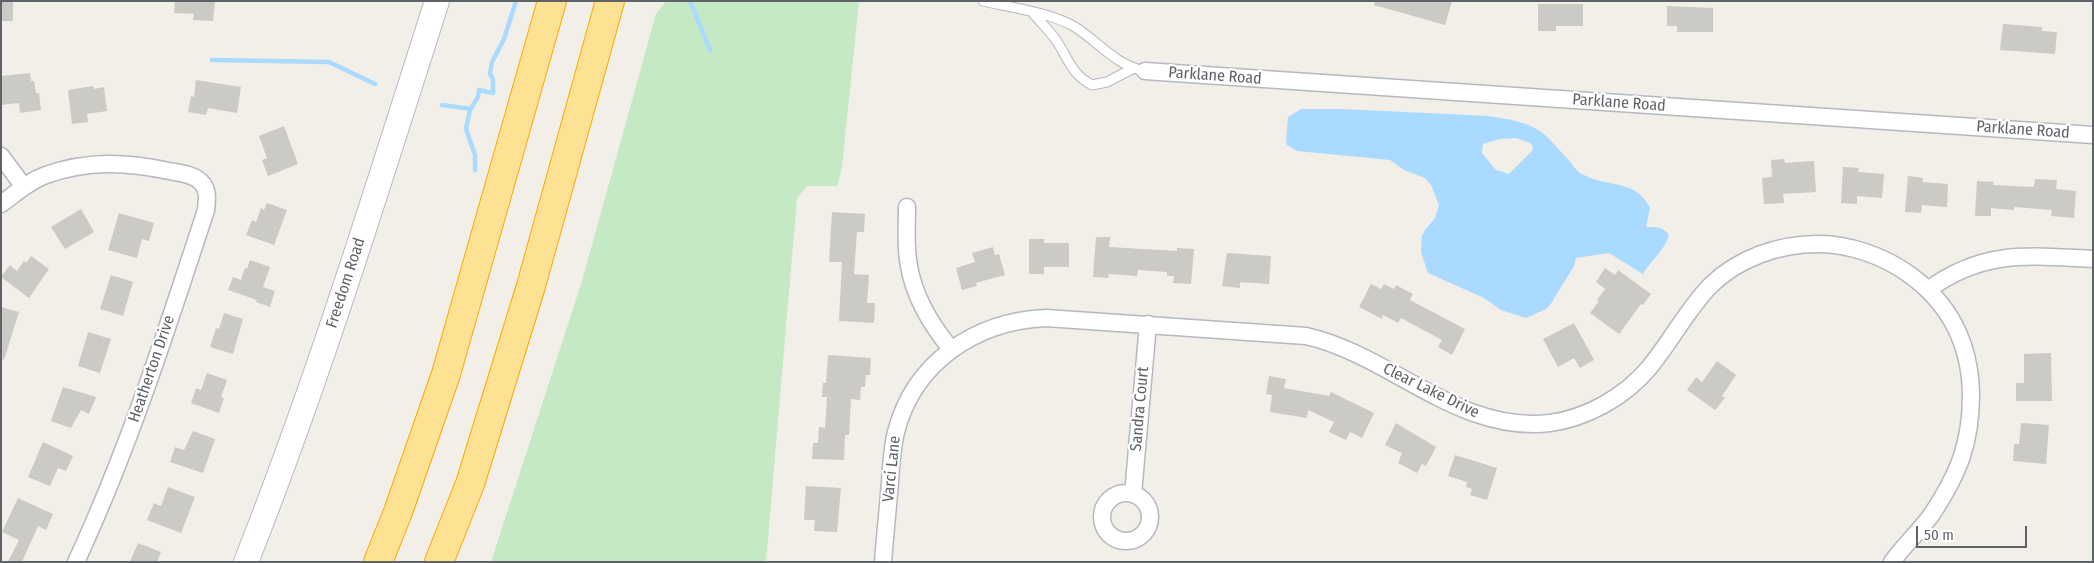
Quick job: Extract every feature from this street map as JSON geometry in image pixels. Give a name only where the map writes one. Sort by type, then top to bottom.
[{"type":"highway","points":[[378,562],[398,512],[446,374],[552,1]]},
{"type":"highway","points":[[439,562],[470,484],[528,296],[610,1]]},
{"type":"street","name":"Freedom Road","points":[[246,562],[275,491],[341,300],[437,1]]},
{"type":"street","name":"Parklane Road","points":[[1139,70],[2093,135]]},
{"type":"street","points":[[1,156],[24,187],[1,204]]},
{"type":"street","name":"Heatherton Drive","points":[[24,187],[44,175],[84,165],[135,164],[194,176],[203,183],[208,194],[206,210],[150,382],[101,507],[76,562]]},
{"type":"street","points":[[907,207],[906,248],[912,280],[939,335],[957,345]]},
{"type":"street","name":"Clear Lake Drive","points":[[957,345],[994,326],[1026,319],[1046,318],[1306,336],[1350,351],[1476,415],[1500,422],[1538,424],[1576,417],[1605,404],[1621,394],[1648,369],[1688,313],[1711,285],[1743,262],[1776,249],[1793,245],[1824,244],[1857,250],[1892,263],[1929,289],[1951,317],[1970,370],[1971,422],[1961,464],[1931,515],[1892,562]]},
{"type":"street","points":[[1929,289],[1965,269],[1997,258],[2022,256],[2093,260]]},
{"type":"street","name":"Sandra Court","points":[[1132,494],[1148,324]]},
{"type":"street","name":"Varci Lane","points":[[883,562],[893,444],[900,419],[919,383],[933,366],[957,345]]},
{"type":"lane","points":[[983,1],[1032,12],[1074,27],[1120,63],[1139,70]]},
{"type":"lane","points":[[1032,12],[1051,33],[1065,54],[1071,70],[1084,81],[1092,85],[1107,82],[1139,70]]},
{"type":"green space","points":[[666,1],[859,1],[842,167],[837,186],[807,186],[797,198],[766,562],[491,562],[582,281],[656,14]]},
{"type":"water","points":[[1301,109],[1343,109],[1489,116],[1525,124],[1538,130],[1550,139],[1581,173],[1593,179],[1630,188],[1637,192],[1650,208],[1646,227],[1656,227],[1669,235],[1664,246],[1643,274],[1609,253],[1576,258],[1574,266],[1550,305],[1546,309],[1526,318],[1501,310],[1484,298],[1428,273],[1421,252],[1422,236],[1435,218],[1439,205],[1431,185],[1425,178],[1404,170],[1390,160],[1297,151],[1287,145],[1286,142],[1288,117]],"holes":[[[1516,138],[1530,143],[1533,147],[1532,151],[1509,174],[1496,170],[1482,153],[1483,144],[1500,139]]]},
{"type":"building","points":[[1,1],[13,1],[13,21],[1,21]]},
{"type":"building","points":[[175,1],[215,1],[213,21],[193,20],[194,14],[174,13]]},
{"type":"building","points":[[1375,1],[1452,1],[1445,25],[1374,5]]},
{"type":"building","points":[[1538,4],[1583,4],[1583,26],[1556,26],[1556,31],[1538,31]]},
{"type":"building","points":[[1667,6],[1713,8],[1713,32],[1677,32],[1677,26],[1667,26]]},
{"type":"building","points":[[2003,24],[2042,27],[2042,31],[2057,32],[2055,54],[2000,50]]},
{"type":"building","points":[[30,73],[31,81],[34,81],[36,93],[39,93],[41,110],[20,113],[19,103],[1,105],[1,76]]},
{"type":"building","points":[[196,80],[241,87],[237,113],[208,108],[206,115],[188,112],[191,96],[194,97]]},
{"type":"building","points":[[93,86],[94,89],[104,87],[107,111],[87,114],[88,122],[72,124],[68,90]]},
{"type":"building","points":[[284,126],[298,164],[268,176],[262,160],[267,158],[259,136]]},
{"type":"building","points":[[1784,159],[1785,163],[1814,161],[1816,192],[1783,194],[1784,203],[1764,204],[1762,178],[1772,177],[1771,160]]},
{"type":"building","points":[[1843,167],[1859,168],[1858,172],[1884,174],[1882,198],[1857,196],[1857,204],[1841,203]]},
{"type":"building","points":[[1908,176],[1923,178],[1923,182],[1948,184],[1947,207],[1922,205],[1921,213],[1905,212]]},
{"type":"building","points":[[2035,179],[2057,180],[2056,189],[2076,191],[2074,218],[2051,216],[2052,210],[2014,207],[2014,210],[1991,208],[1991,216],[1975,216],[1977,181],[1994,182],[1993,185],[2034,187]]},
{"type":"building","points":[[267,203],[287,210],[274,245],[246,235],[252,220],[256,222],[261,208],[264,210]]},
{"type":"building","points":[[81,209],[94,232],[65,249],[51,227]]},
{"type":"building","points":[[832,212],[865,214],[864,232],[857,232],[854,274],[869,275],[867,303],[875,303],[874,323],[839,321],[842,262],[829,262]]},
{"type":"building","points":[[119,213],[154,223],[149,241],[142,239],[137,258],[108,250]]},
{"type":"building","points":[[1096,237],[1110,237],[1109,247],[1177,251],[1177,248],[1194,249],[1191,284],[1173,283],[1174,276],[1167,276],[1167,272],[1138,270],[1137,276],[1109,274],[1108,278],[1093,277]]},
{"type":"building","points":[[1029,239],[1044,239],[1044,243],[1069,243],[1069,267],[1044,267],[1044,274],[1029,274]]},
{"type":"building","points":[[993,247],[995,255],[999,254],[1005,275],[976,283],[977,286],[962,290],[956,268],[975,262],[972,253]]},
{"type":"building","points":[[1227,253],[1271,256],[1269,284],[1240,282],[1240,288],[1222,286]]},
{"type":"building","points":[[31,256],[49,269],[29,298],[1,277],[10,265],[17,271],[24,261],[26,263]]},
{"type":"building","points":[[250,260],[270,267],[263,287],[275,291],[270,307],[256,302],[257,300],[228,290],[233,277],[241,280]]},
{"type":"building","points":[[1605,268],[1615,275],[1618,270],[1651,294],[1643,305],[1641,304],[1619,334],[1590,313],[1605,289],[1596,282]]},
{"type":"building","points":[[111,275],[133,282],[123,316],[100,309]]},
{"type":"building","points":[[1371,284],[1381,289],[1384,284],[1394,289],[1396,285],[1413,294],[1410,300],[1465,329],[1452,355],[1438,347],[1442,340],[1401,318],[1398,323],[1383,315],[1382,319],[1359,307]]},
{"type":"building","points":[[1,307],[19,312],[4,360],[1,359]]},
{"type":"building","points":[[224,313],[243,319],[233,354],[210,347],[216,328],[219,329]]},
{"type":"building","points":[[1574,323],[1594,360],[1580,368],[1574,358],[1558,367],[1543,339]]},
{"type":"building","points":[[88,332],[111,339],[100,373],[78,366]]},
{"type":"building","points":[[2051,353],[2052,401],[2016,401],[2016,383],[2024,383],[2024,354]]},
{"type":"building","points":[[828,355],[871,358],[870,375],[866,375],[865,387],[861,387],[860,400],[851,399],[849,435],[845,435],[844,460],[812,459],[813,443],[818,443],[819,427],[825,428],[827,397],[822,397],[823,383],[826,383]]},
{"type":"building","points":[[1717,361],[1736,375],[1722,396],[1725,398],[1715,410],[1687,390],[1696,377],[1702,382]]},
{"type":"building","points":[[207,373],[227,380],[221,397],[224,398],[219,413],[191,403],[196,388],[201,390]]},
{"type":"building","points":[[1269,376],[1286,379],[1284,388],[1329,396],[1331,392],[1374,413],[1362,438],[1350,432],[1346,440],[1329,432],[1334,422],[1308,410],[1307,418],[1270,412],[1272,395],[1266,394]]},
{"type":"building","points":[[63,387],[96,397],[89,414],[81,410],[71,428],[51,421]]},
{"type":"building","points":[[1396,423],[1436,447],[1426,466],[1422,464],[1417,473],[1398,463],[1402,453],[1385,445]]},
{"type":"building","points":[[2021,423],[2049,425],[2046,464],[2013,461],[2014,444],[2019,444]]},
{"type":"building","points":[[193,431],[215,439],[203,473],[170,462],[175,447],[184,450]]},
{"type":"building","points":[[43,442],[73,456],[66,471],[58,468],[50,486],[28,477]]},
{"type":"building","points":[[1455,455],[1497,468],[1487,500],[1470,495],[1472,489],[1466,487],[1467,482],[1448,476]]},
{"type":"building","points":[[806,486],[841,488],[837,532],[814,531],[815,520],[804,520]]},
{"type":"building","points":[[168,487],[195,497],[181,533],[147,520],[154,503],[161,506]]},
{"type":"building","points":[[18,498],[53,514],[46,530],[38,526],[22,562],[8,562],[19,540],[2,532]]},
{"type":"building","points":[[138,543],[161,552],[157,562],[130,562]]},
{"type":"waterway","points":[[475,170],[475,155],[466,129],[470,110],[478,97],[479,90],[493,93],[493,79],[490,74],[492,62],[504,39],[516,1]]},
{"type":"waterway","points":[[690,1],[710,50]]},
{"type":"waterway","points":[[212,60],[329,62],[375,84]]},
{"type":"waterway","points":[[442,105],[471,109]]}]
